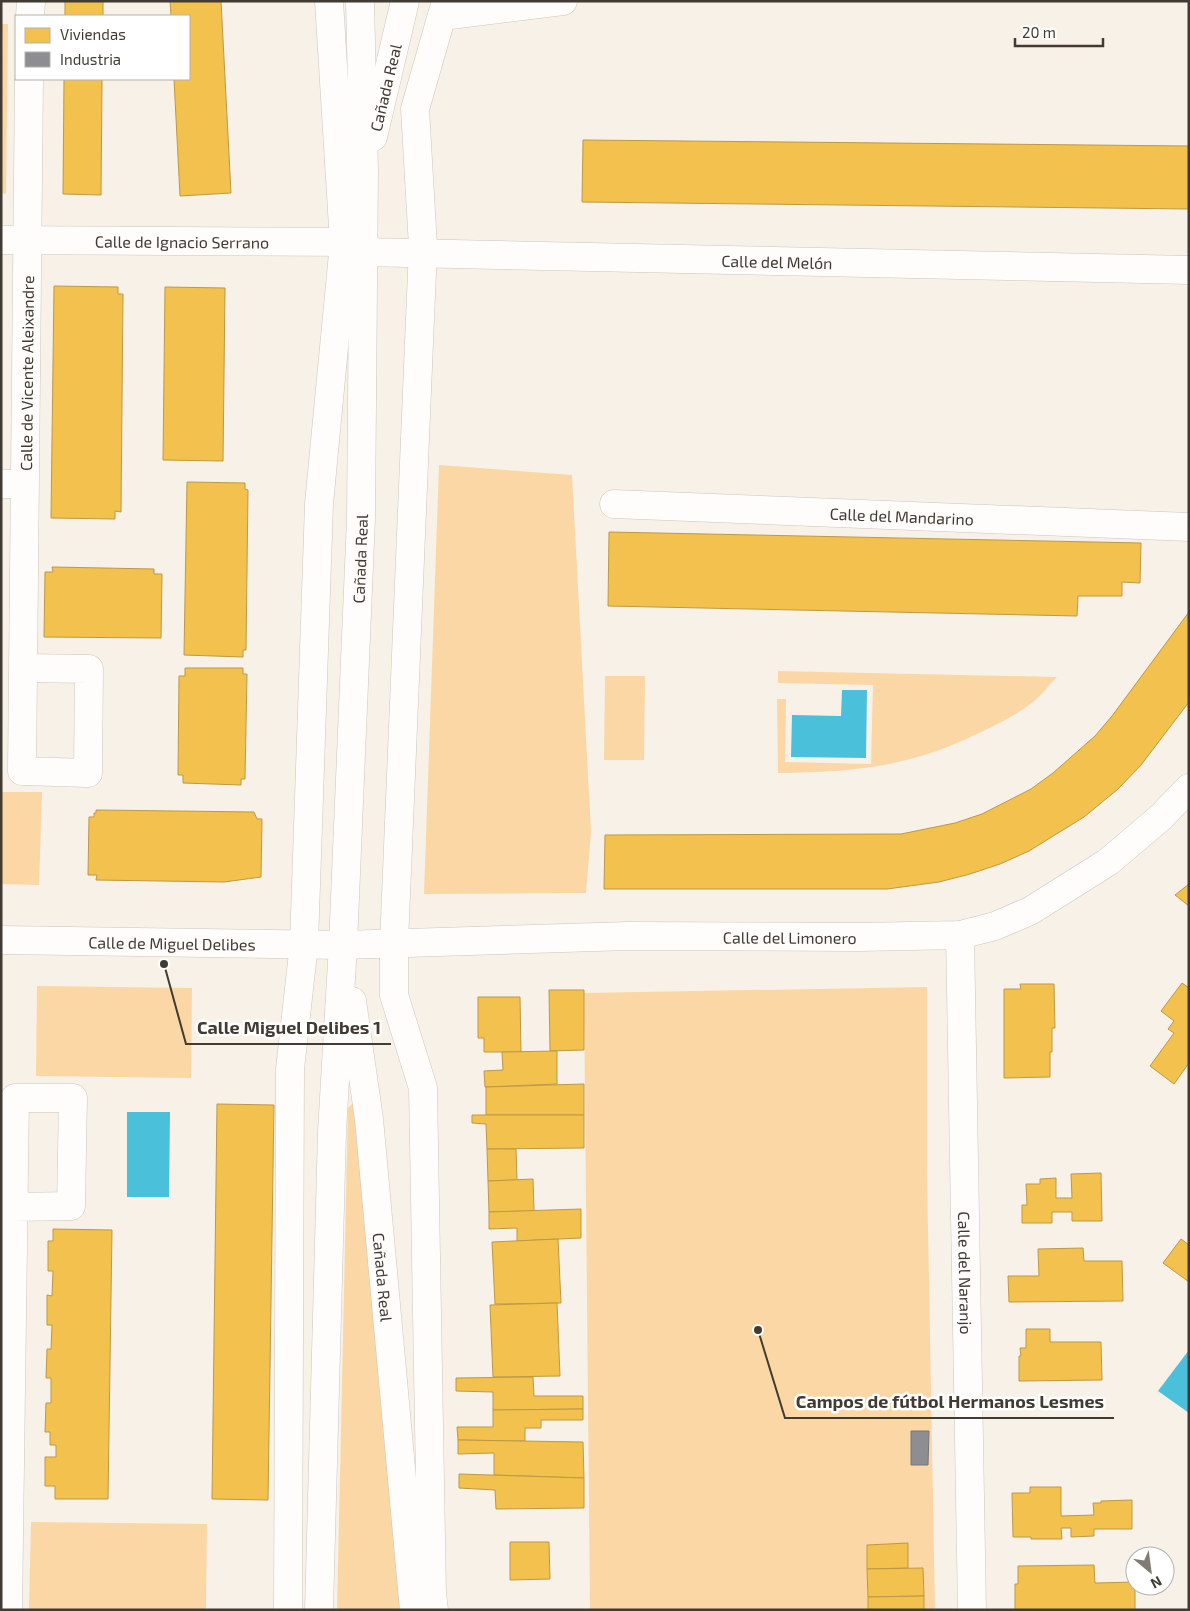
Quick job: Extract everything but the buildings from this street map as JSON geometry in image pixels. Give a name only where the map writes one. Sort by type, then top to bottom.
[{"type":"street","points":[[30,15],[31,1]]},
{"type":"street","points":[[288,1610],[290,1069],[304,944],[320,504],[357,246],[329,1]]},
{"type":"street","name":"Cañada Real","points":[[319,1610],[331,1142],[343,945],[361,518],[357,246],[364,172],[360,1]]},
{"type":"street","name":"Cañada Real","points":[[364,172],[405,1]]},
{"type":"street","points":[[434,1610],[431,1584],[423,1088],[394,995],[394,943],[422,253],[415,109],[444,9],[563,1]]},
{"type":"street","name":"Calle de Vicente Aleixandre","points":[[23,668],[13,484],[14,240],[29,80]]},
{"type":"street","name":"Calle de Ignacio Serrano","points":[[14,240],[357,246]]},
{"type":"street","name":"Calle del Melón","points":[[357,246],[422,253],[1189,270]]},
{"type":"street","name":"Calle del Mandarino","points":[[614,504],[1189,527]]},
{"type":"street","name":"Calle del Limonero","points":[[343,945],[628,936],[859,937],[960,935],[995,926],[1030,911],[1108,862],[1161,817],[1189,788]]},
{"type":"street","name":"Calle del Naranjo","points":[[960,935],[972,1610]]},
{"type":"street","name":"Calle de Miguel Delibes","points":[[1,940],[343,945]]},
{"type":"street","name":"Cañada Real","points":[[343,945],[369,1119],[414,1610]]},
{"type":"street","points":[[8,1610],[6,1465],[14,1207]]},
{"type":"shaded area","points":[[1,24],[8,24],[6,194],[1,193]]},
{"type":"shaded area","points":[[439,465],[572,475],[591,832],[586,893],[424,894]]},
{"type":"shaded area","points":[[778,671],[1057,677],[1036,699],[1014,715],[955,744],[931,753],[858,769],[778,773],[777,699],[786,699],[785,762],[871,764],[873,685],[778,683]]},
{"type":"shaded area","points":[[605,676],[645,676],[644,760],[604,760]]},
{"type":"shaded area","points":[[1,792],[42,792],[39,885],[1,884]]},
{"type":"shaded area","points":[[37,986],[192,988],[191,1078],[36,1076]]},
{"type":"shaded area","points":[[927,987],[927,1174],[935,1610],[590,1610],[584,993]]},
{"type":"shaded area","points":[[352,1104],[354,1105],[408,1610],[337,1610],[348,1108]]},
{"type":"shaded area","points":[[31,1522],[207,1524],[206,1610],[29,1610]]},
{"type":"water","points":[[842,690],[867,690],[866,758],[791,757],[792,715],[841,716]]},
{"type":"water","points":[[127,1112],[170,1112],[169,1197],[127,1197]]},
{"type":"water","points":[[1189,1350],[1189,1413],[1158,1391]]},
{"type":"place","name":"Calle Miguel Delibes 1","points":[[164,964]]},
{"type":"place","name":"Campos de fútbol Hermanos Lesmes","points":[[758,1330]]}]
